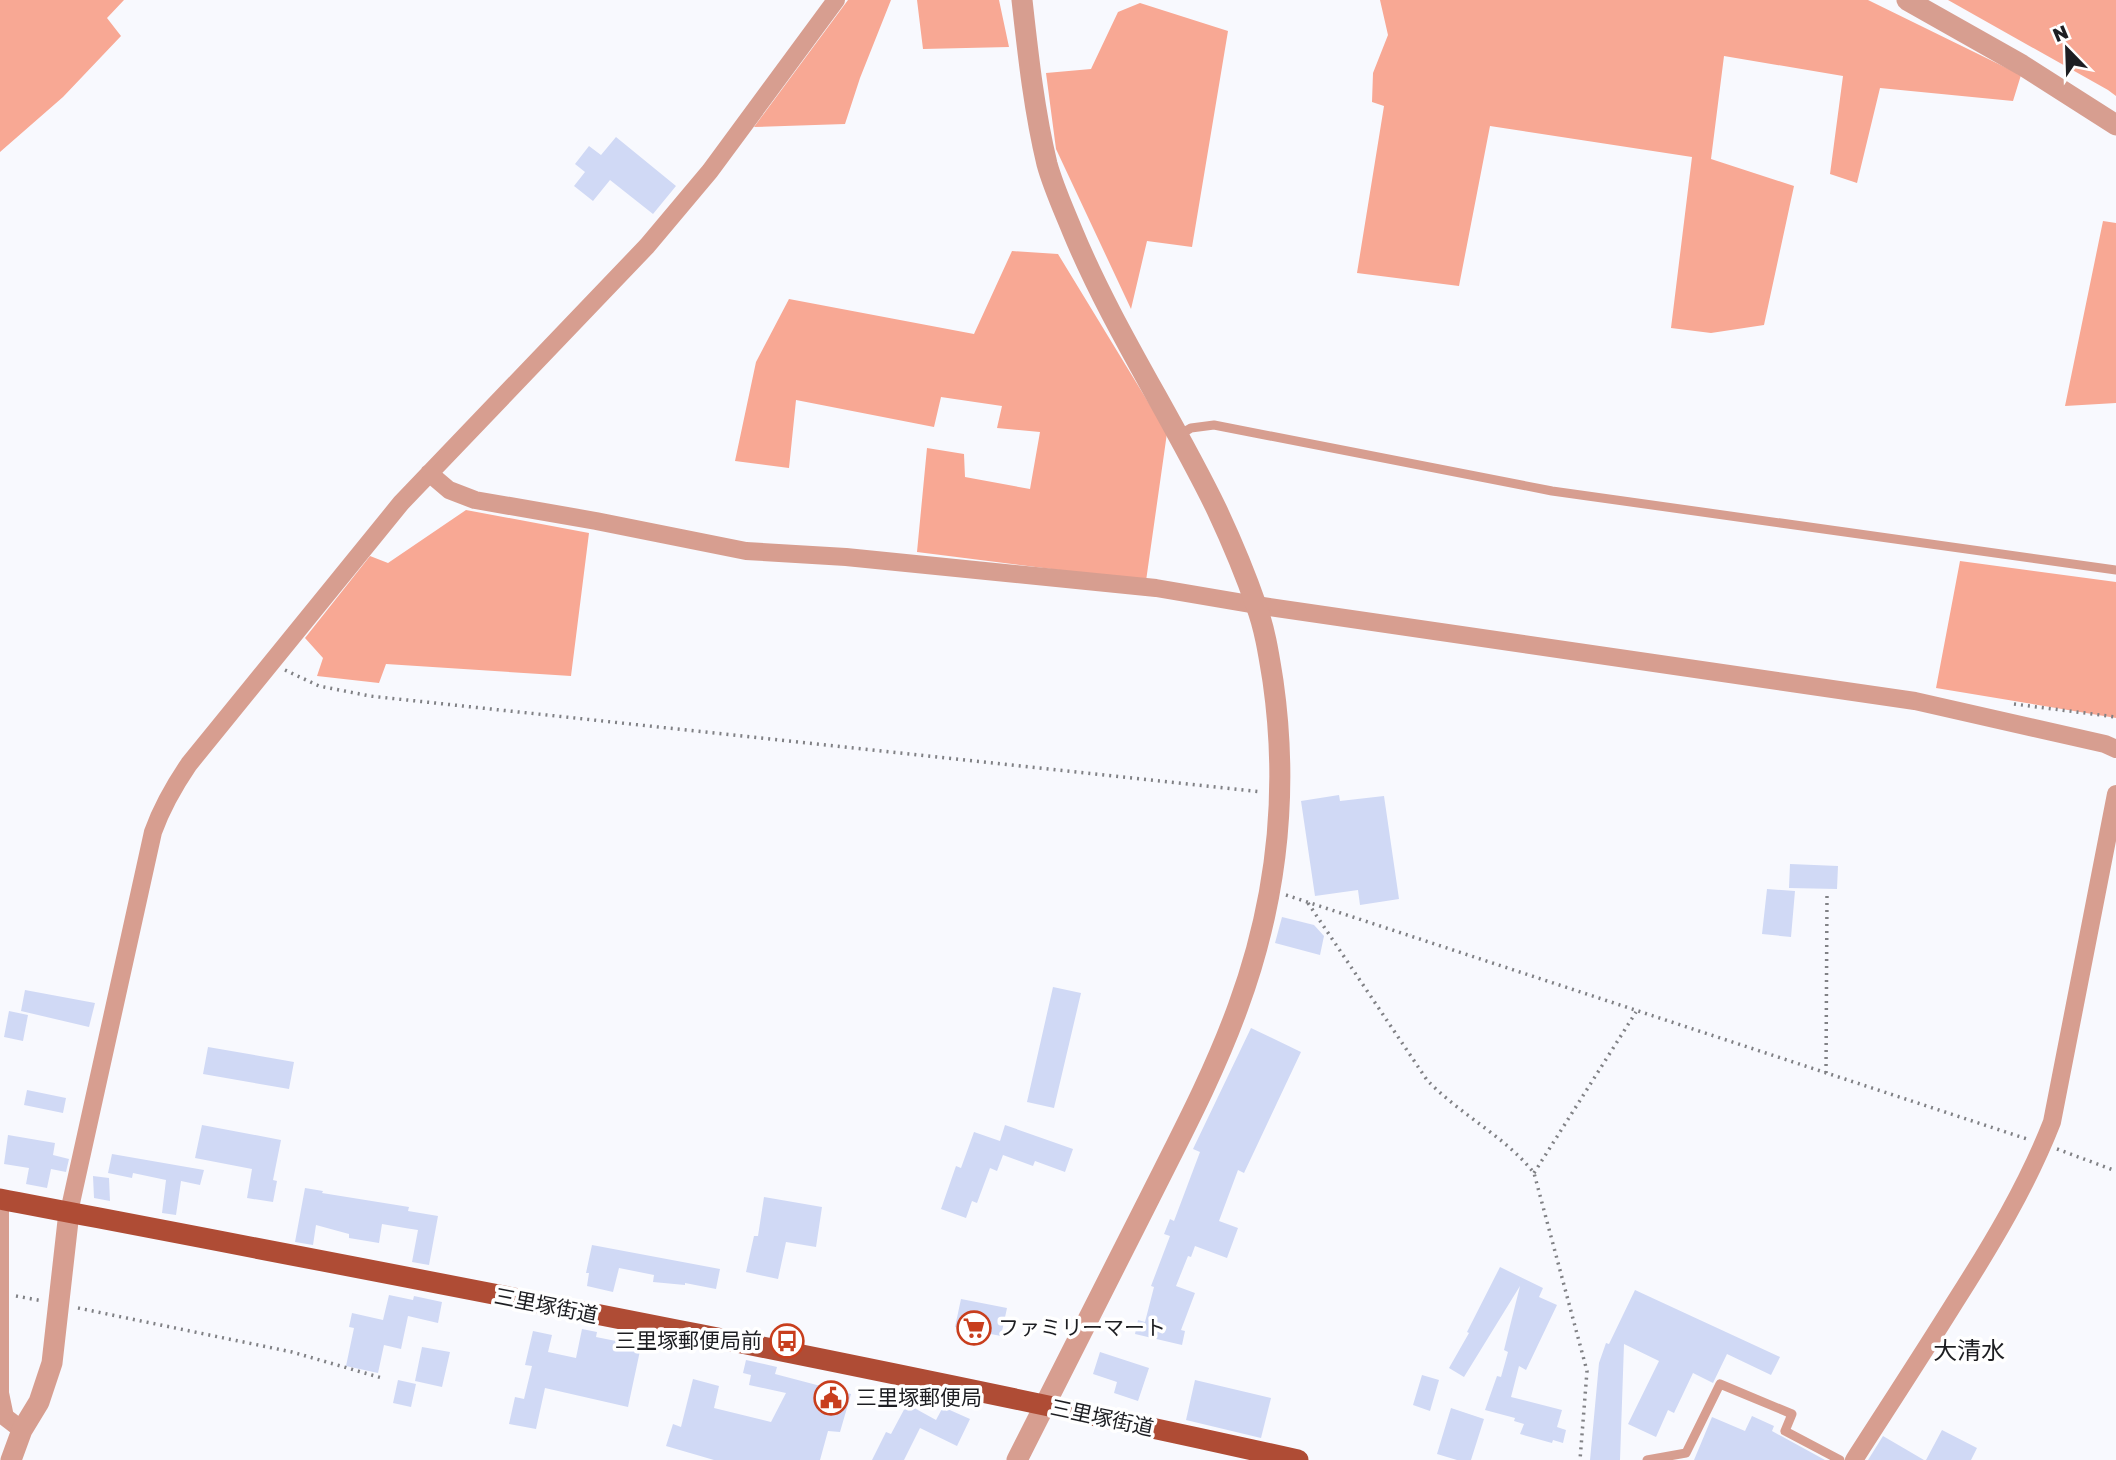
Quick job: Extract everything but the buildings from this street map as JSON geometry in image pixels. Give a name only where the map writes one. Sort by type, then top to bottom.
[{"type":"main road","name":"三里塚街道","points":[[0,1199],[1045,1405],[1298,1460]]},
{"type":"street","points":[[11,1460],[22,1430],[39,1402],[52,1363],[69,1212],[153,832],[165,801],[189,764],[401,503],[647,246],[710,171],[836,0]]},
{"type":"street","points":[[1017,1460],[1218,1058],[1253,966],[1270,891],[1281,794],[1281,744],[1277,708],[1268,648],[1256,606],[1219,514],[1179,435],[1115,322],[1084,260],[1058,195],[1047,164],[1030,68],[1022,0]]},
{"type":"street","points":[[1907,0],[2022,65],[2116,125]]},
{"type":"street","points":[[429,473],[449,490],[475,500],[746,551],[846,557],[1156,588],[1256,606],[1915,701],[2105,744],[2116,749]]},
{"type":"street","points":[[1854,1460],[1993,1242],[2030,1174],[2052,1122],[2116,794]]},
{"type":"street","points":[[0,1199],[0,1393],[5,1417],[22,1430]]},
{"type":"lane","points":[[1179,435],[1191,428],[1214,425],[1552,491],[2116,570]]},
{"type":"lane","points":[[1647,1460],[1686,1453],[1720,1384],[1792,1413],[1785,1431],[1839,1460]]},
{"type":"path","points":[[275,660],[285,669],[319,686],[370,696],[1281,794]]},
{"type":"path","points":[[1985,717],[2007,703],[2116,717]]},
{"type":"path","points":[[1270,891],[2043,1144],[2116,1171]]},
{"type":"path","points":[[1826,1073],[1828,894]]},
{"type":"path","points":[[1307,901],[1427,1080],[1443,1097],[1523,1159],[1534,1173],[1587,1371],[1580,1460]]},
{"type":"path","points":[[1534,1173],[1636,1012]]},
{"type":"path","points":[[0,1293],[292,1352],[382,1378]]},
{"type":"shaded area","points":[[0,0],[124,0],[107,18],[121,36],[63,97],[0,152]]},
{"type":"shaded area","points":[[848,0],[891,0],[845,124],[754,127]]},
{"type":"shaded area","points":[[917,0],[999,0],[1009,47],[923,49]]},
{"type":"shaded area","points":[[1380,0],[1868,0],[2021,75],[2013,101],[1880,88],[1857,183],[1830,174],[1843,76],[1724,56],[1711,159],[1794,186],[1764,325],[1711,333],[1671,328],[1692,157],[1490,126],[1459,286],[1357,273],[1384,106],[1372,102],[1373,73],[1388,35]]},
{"type":"shaded area","points":[[1948,0],[2116,0],[2116,96],[2108,90]]},
{"type":"shaded area","points":[[1140,3],[1228,31],[1192,247],[1147,241],[1131,309],[1056,149],[1046,73],[1091,69],[1118,12]]},
{"type":"shaded area","points":[[2103,221],[2116,223],[2116,403],[2065,406]]},
{"type":"shaded area","points":[[1012,251],[1058,254],[1167,433],[1146,581],[917,552],[927,448],[964,454],[965,477],[1030,489],[1040,432],[997,428],[1002,406],[941,397],[934,427],[796,400],[789,468],[735,461],[756,362],[789,299],[974,334]]},
{"type":"shaded area","points":[[466,510],[589,533],[571,676],[386,664],[379,683],[317,676],[323,658],[305,638],[370,556],[388,563]]},
{"type":"shaded area","points":[[1960,561],[2116,582],[2116,718],[1936,688]]},
{"type":"place","name":"ファミリーマート","points":[[974,1328]]},
{"type":"place","name":"三里塚郵便局前","points":[[787,1341]]},
{"type":"place","name":"三里塚郵便局","points":[[831,1398]]},
{"type":"district","name":"大清水","points":[[1969,1351]]}]
